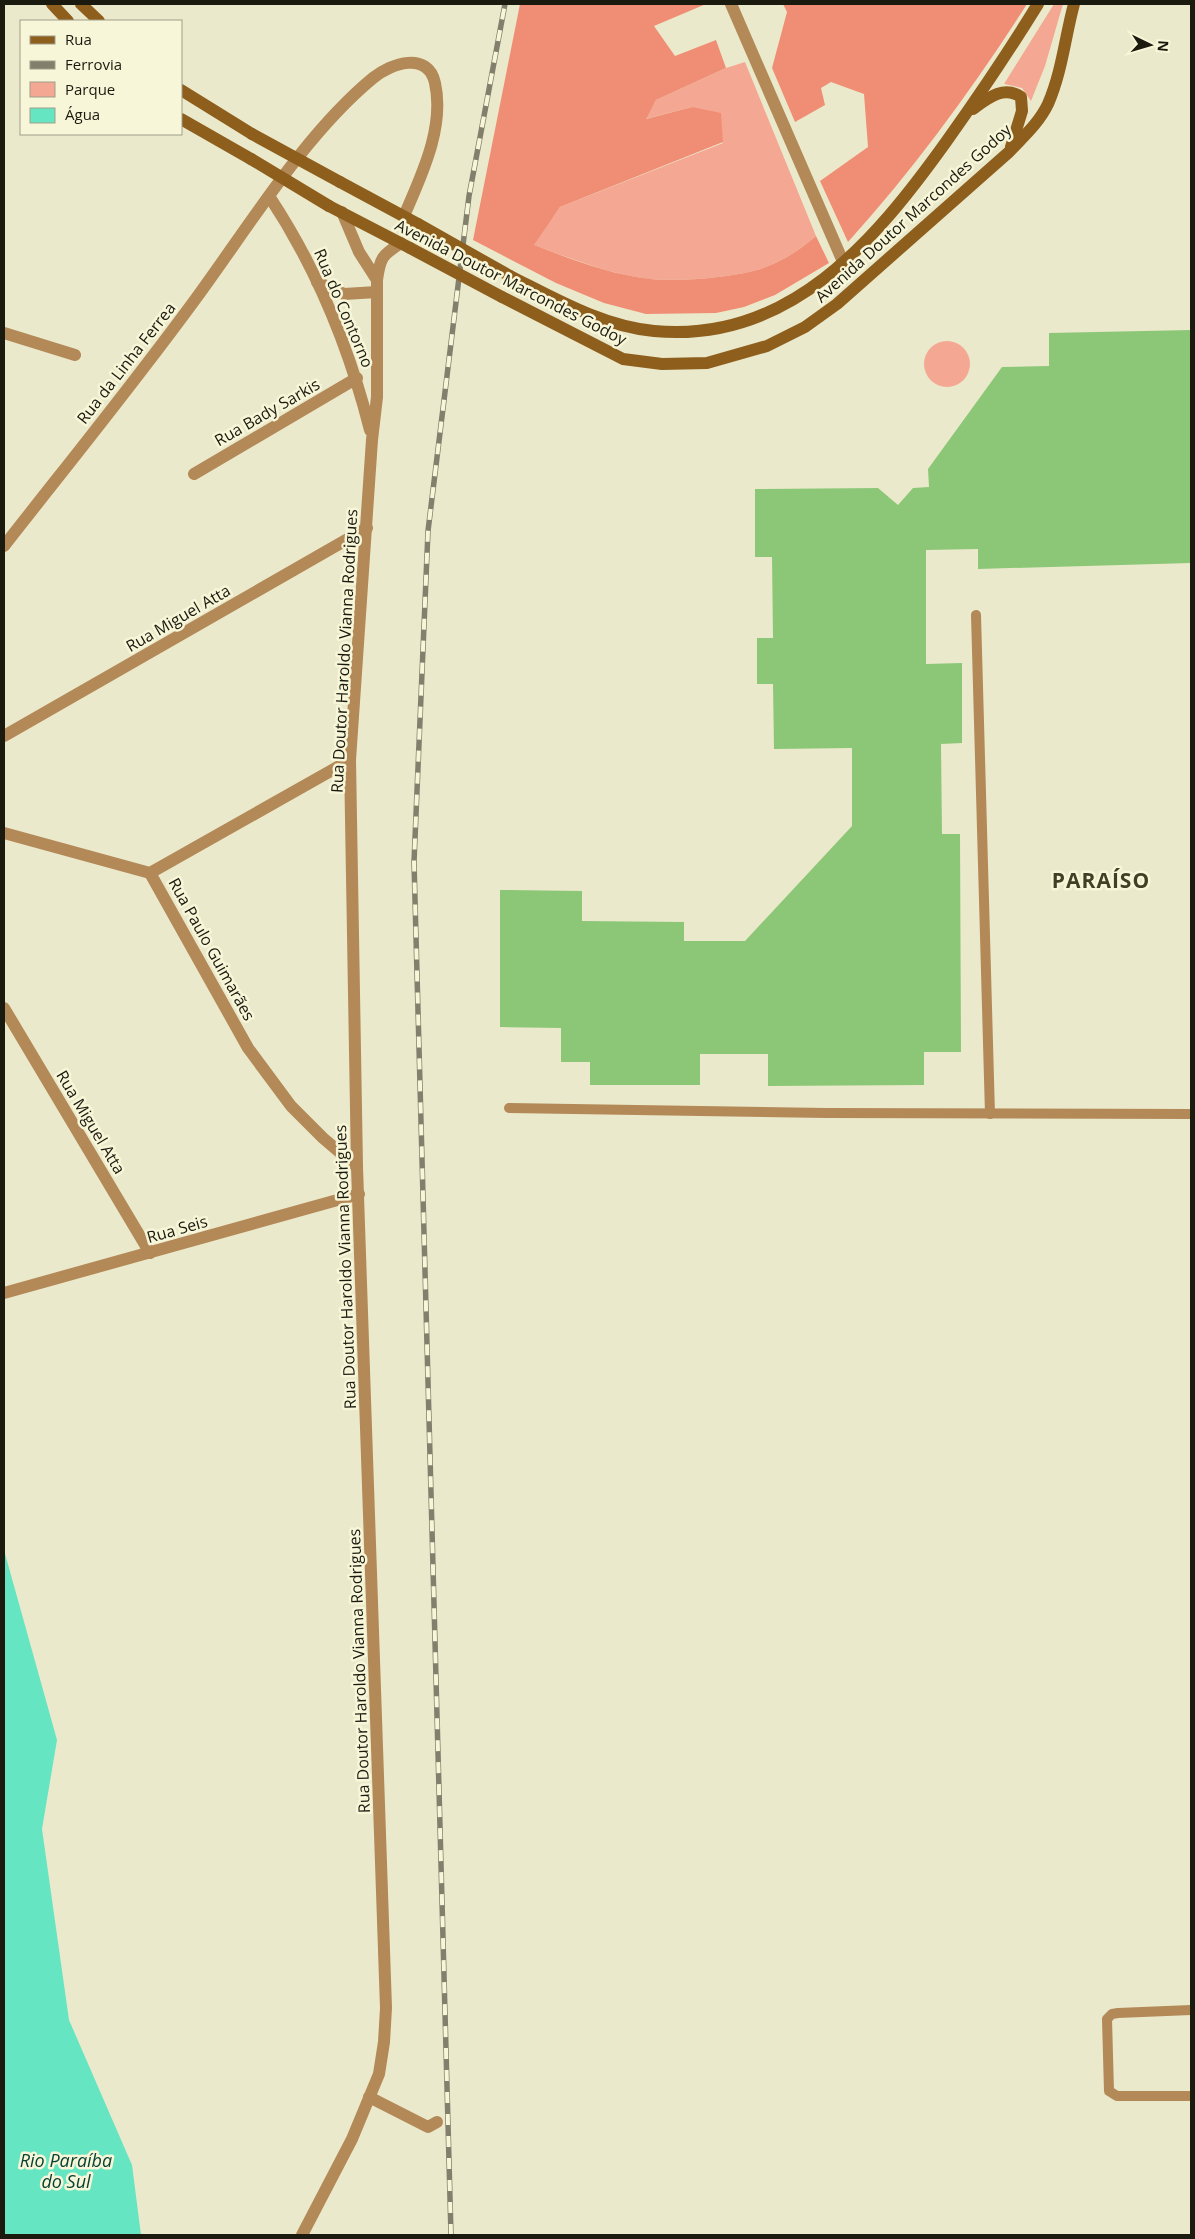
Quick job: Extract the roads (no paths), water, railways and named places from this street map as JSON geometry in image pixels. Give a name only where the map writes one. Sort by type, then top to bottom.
[{"type":"main road","points":[[52,4],[67,20]]},
{"type":"main road","points":[[81,4],[97,20]]},
{"type":"main road","name":"Avenida Doutor Marcondes Godoy","points":[[182,91],[252,134],[510,276],[585,313],[622,325],[654,331],[687,331],[754,320],[791,302],[844,264],[873,235],[905,196],[965,115],[1038,4]]},
{"type":"main road","name":"Avenida Doutor Marcondes Godoy","points":[[182,120],[329,206],[623,358],[662,364],[707,363],[768,346],[805,327],[837,304],[1010,152],[1033,127],[1047,105],[1058,78],[1074,4]]},
{"type":"main road","points":[[965,115],[993,95],[1008,92],[1021,97],[1022,111],[1010,152]]},
{"type":"street","points":[[731,4],[844,264]]},
{"type":"street","name":"Rua da Linha Ferrea","points":[[4,546],[166,339],[269,196],[326,124],[374,77],[397,63],[413,62],[428,68],[434,78],[438,95],[438,113],[426,163],[404,216]]},
{"type":"street","name":"Rua do Contorno","points":[[269,196],[296,236],[346,346],[372,440]]},
{"type":"street","points":[[317,282],[344,294],[377,286],[342,212]]},
{"type":"street","name":"Rua Doutor Haroldo Vianna Rodrigues","points":[[302,2235],[352,2139],[379,2074],[384,2042],[386,2008],[357,1166],[350,760],[368,528],[372,440],[377,397],[377,286],[379,262],[383,256],[405,245]]},
{"type":"street","points":[[4,333],[75,355]]},
{"type":"street","name":"Rua Bady Sarkis","points":[[194,474],[356,378]]},
{"type":"street","name":"Rua Miguel Atta","points":[[4,736],[368,528]]},
{"type":"street","name":"Rua Paulo Guimarães","points":[[350,760],[150,873],[248,1048],[291,1106],[323,1138],[357,1166]]},
{"type":"street","points":[[4,833],[150,873]]},
{"type":"street","name":"Rua Miguel Atta","points":[[4,1008],[150,1253]]},
{"type":"street","name":"Rua Seis","points":[[4,1293],[359,1194]]},
{"type":"street","points":[[369,2097],[428,2127],[437,2122]]},
{"type":"lane","points":[[976,614],[990,1114]]},
{"type":"lane","points":[[509,1108],[990,1114],[1191,1114]]},
{"type":"lane","points":[[1191,2010],[1118,2013],[1112,2014],[1107,2018],[1108,2091],[1117,2096],[1191,2096]]},
{"type":"water","name":"Rio Paraíba do Sul","points":[[4,1550],[57,1740],[42,1829],[69,2020],[132,2165],[141,2235],[4,2235]]},
{"type":"railway","points":[[451,2235],[414,862],[428,531],[469,196],[505,4]]},
{"type":"district","name":"PARAÍSO","points":[[1101,881]]}]
